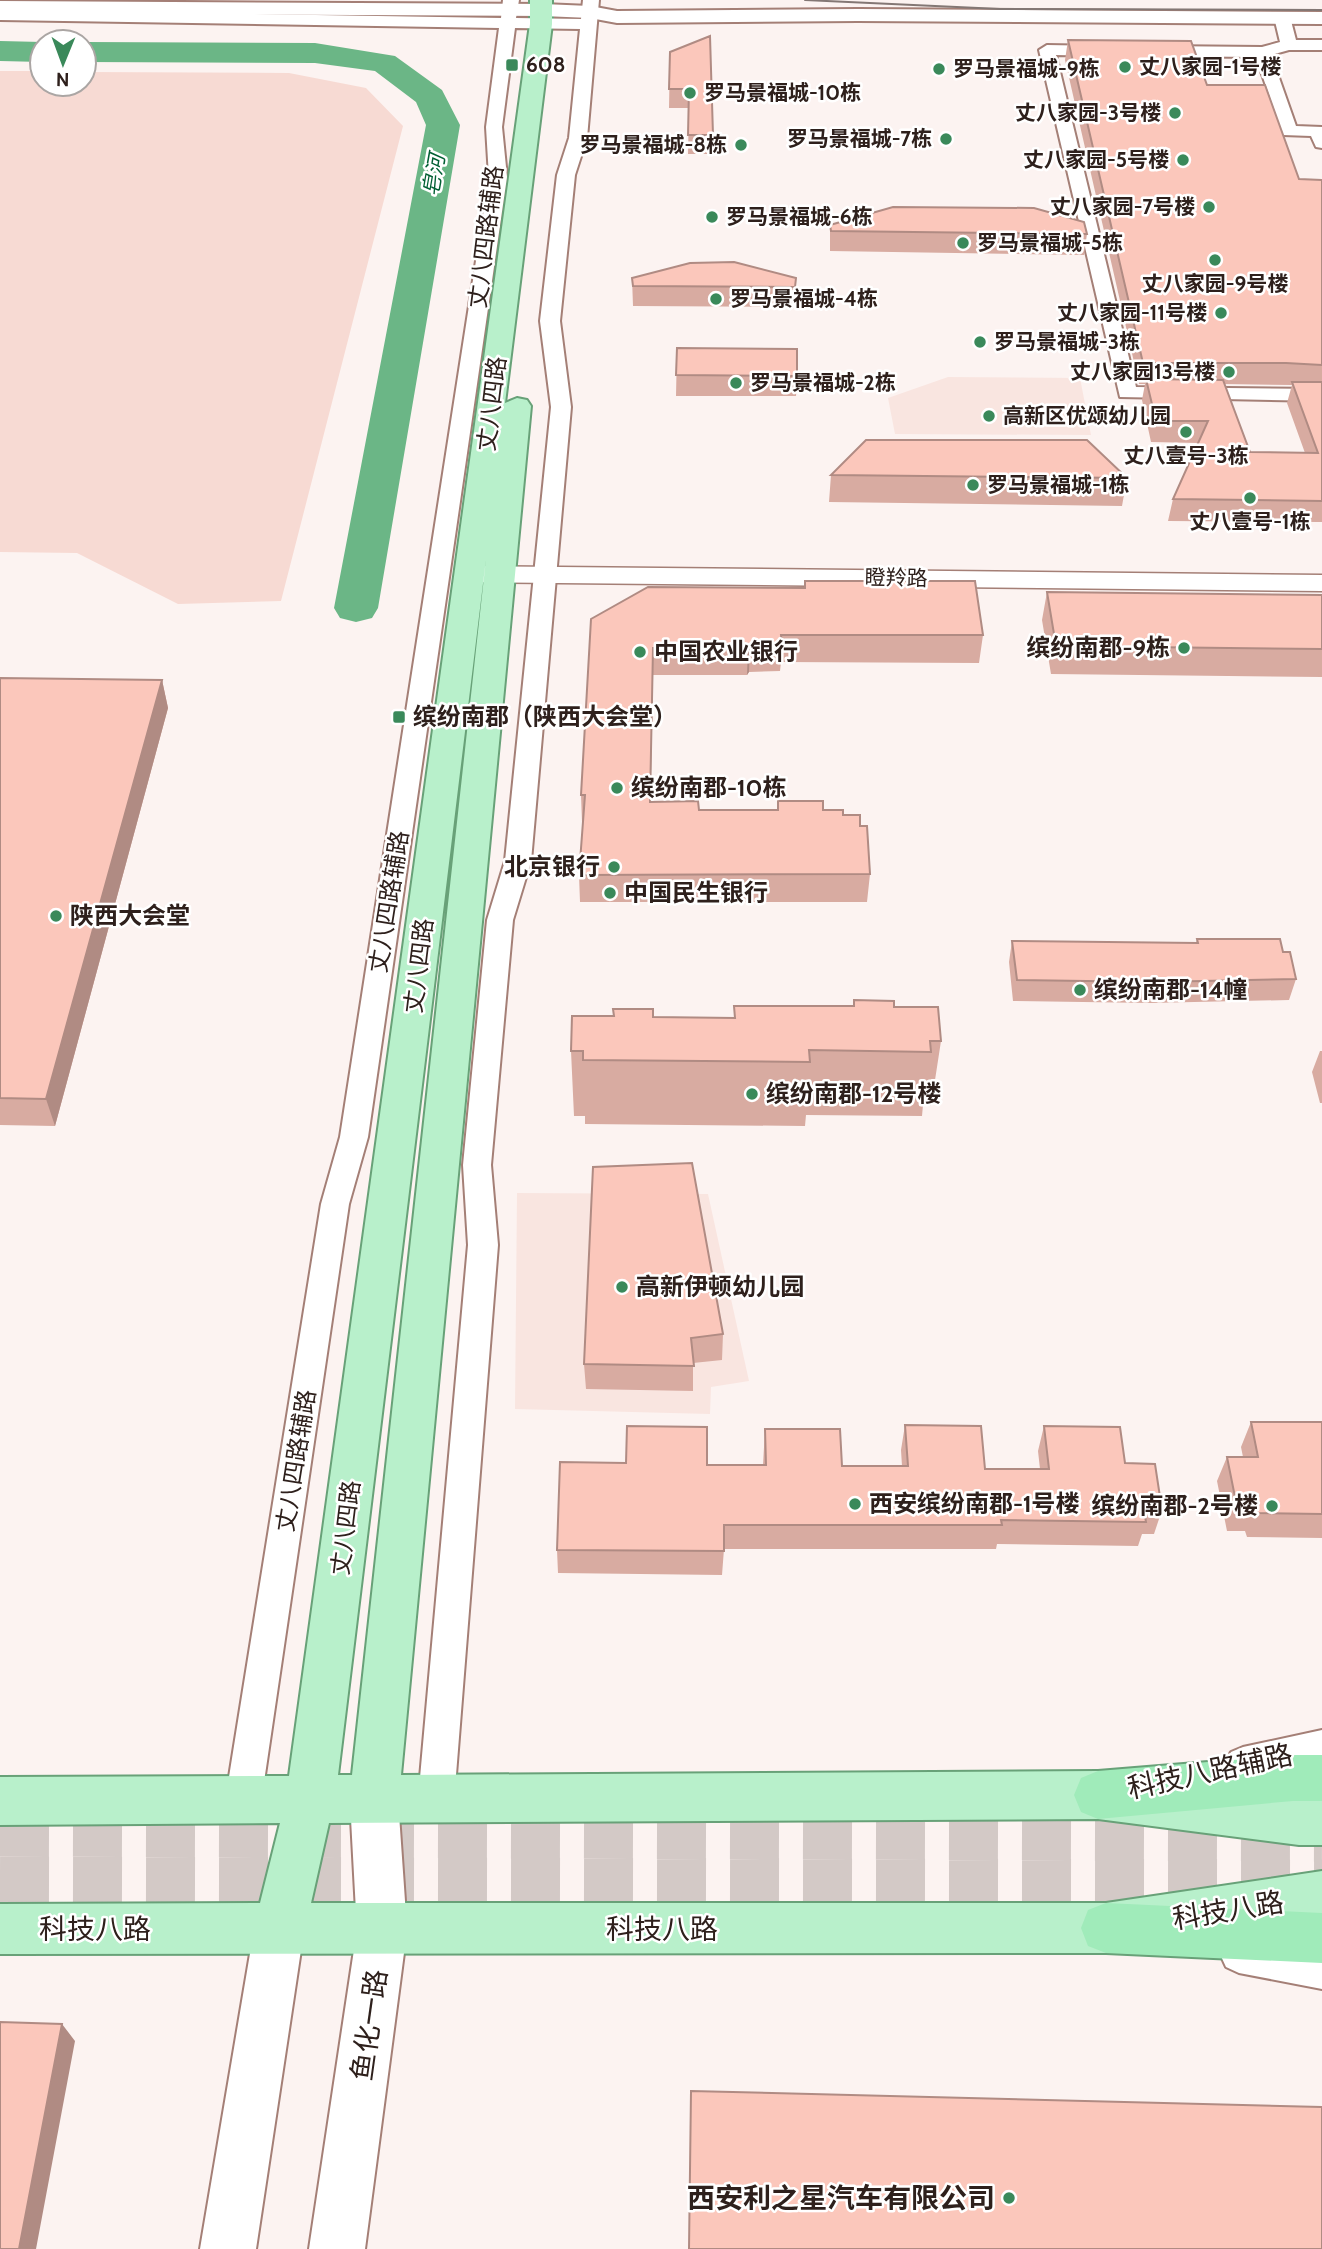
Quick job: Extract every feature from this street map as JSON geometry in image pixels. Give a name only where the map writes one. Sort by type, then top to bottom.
[{"type":"highway","points":[[1098,1795],[1293,1778],[1322,1778]]},
{"type":"highway","points":[[1106,1928],[1322,1938]]},
{"type":"main road","points":[[256,0],[510,9]]},
{"type":"main road","points":[[699,0],[1322,7]]},
{"type":"main road","points":[[0,6],[594,8],[617,17],[872,15],[1322,18]]},
{"type":"main road","name":"丈八四路","points":[[524,344],[551,9]]},
{"type":"main road","name":"丈八四路","points":[[279,1930],[310,1801],[486,566],[551,9]]},
{"type":"main road","name":"丈八四路","points":[[374,1800],[486,566],[520,385]]},
{"type":"main road","points":[[0,1801],[1098,1795],[1299,1821],[1322,1821]]},
{"type":"main road","name":"鱼化一路","points":[[338,2249],[382,1930],[374,1800]]},
{"type":"main road","name":"科技八路","points":[[0,1929],[1106,1928],[1322,1896]]},
{"type":"main road","points":[[229,2249],[279,1930]]},
{"type":"street","points":[[436,1800],[483,1245],[477,1165],[500,920],[518,861],[561,407],[550,321],[566,175],[578,138],[594,8]]},
{"type":"street","points":[[0,15],[239,17],[330,22],[510,9]]},
{"type":"street","name":"丈八四路辅路","points":[[243,1801],[335,1204],[354,1137],[498,177],[494,127],[510,9]]},
{"type":"street","points":[[1282,17],[1289,45]]},
{"type":"street","points":[[1322,45],[1289,45],[1262,51],[1047,50],[1127,393],[1322,395]]},
{"type":"street","points":[[1262,51],[1289,131],[1317,131],[1322,143]]},
{"type":"street","name":"瞪羚路","points":[[486,566],[1322,566]]},
{"type":"street","name":"瞪羚路","points":[[547,566],[1322,583]]},
{"type":"street","name":"科技八路辅路","points":[[1098,1795],[1322,1747]]},
{"type":"street","points":[[1106,1928],[1322,1970]]},
{"type":"shaded area","points":[[0,71],[28,71],[28,98],[98,98],[98,72],[289,73],[366,88],[403,126],[281,601],[178,604],[77,553],[0,552]]},
{"type":"shaded area","name":"高新区优颂幼儿园","points":[[948,377],[1080,378],[1091,435],[895,434],[888,398]]},
{"type":"shaded area","name":"高新伊顿幼儿园","points":[[517,1193],[708,1194],[749,1381],[711,1387],[710,1414],[515,1409]]},
{"type":"building","points":[[710,36],[713,135],[688,135],[689,89],[669,89],[670,52]]},
{"type":"building","points":[[1068,40],[1191,41],[1207,85],[1265,85],[1299,179],[1322,180],[1322,365],[1143,363]]},
{"type":"building","points":[[893,207],[1034,208],[1084,222],[1087,234],[831,231],[830,225]]},
{"type":"building","points":[[734,262],[796,278],[795,287],[633,286],[632,278],[690,263]]},
{"type":"building","points":[[677,348],[797,349],[797,376],[676,375]]},
{"type":"building","points":[[1146,379],[1223,380],[1250,452],[1318,453],[1292,382],[1322,382],[1322,501],[1173,499],[1208,421],[1156,421]]},
{"type":"building","points":[[866,440],[1087,440],[1127,478],[831,475]]},
{"type":"building","name":"缤纷南郡-10栋","points":[[805,581],[975,581],[983,635],[781,635],[782,643],[750,644],[748,647],[653,648],[650,802],[698,801],[699,810],[778,810],[778,801],[823,801],[823,810],[843,810],[843,815],[860,815],[860,826],[867,826],[870,874],[579,875],[585,795],[581,795],[591,619],[648,587],[805,588]]},
{"type":"building","points":[[1047,592],[1322,595],[1322,649],[1056,646]]},
{"type":"building","name":"陕西大会堂","points":[[0,678],[162,680],[46,1099],[0,1098]]},
{"type":"building","points":[[1197,939],[1280,939],[1283,952],[1290,952],[1296,979],[1156,982],[1017,980],[1012,941],[1198,943]]},
{"type":"building","points":[[854,1000],[894,1001],[894,1007],[938,1007],[941,1041],[930,1041],[931,1052],[809,1050],[810,1062],[583,1060],[583,1051],[571,1051],[572,1016],[614,1016],[613,1009],[653,1009],[653,1017],[735,1018],[734,1006],[854,1006]]},
{"type":"building","points":[[692,1163],[723,1334],[691,1338],[694,1366],[584,1364],[593,1167]]},
{"type":"building","name":"缤纷南郡-2号楼","points":[[1251,1422],[1322,1422],[1322,1514],[1257,1513],[1255,1507],[1237,1507],[1227,1457],[1258,1457]]},
{"type":"building","name":"西安缤纷南郡-1号楼","points":[[905,1425],[981,1426],[985,1469],[1049,1469],[1044,1426],[1120,1427],[1125,1463],[1155,1464],[1162,1510],[1144,1510],[1146,1522],[1001,1520],[1002,1525],[724,1525],[724,1551],[557,1550],[560,1462],[626,1463],[627,1426],[707,1427],[707,1465],[766,1465],[765,1429],[840,1429],[842,1466],[908,1466]]},
{"type":"building","points":[[0,2022],[62,2024],[19,2249],[0,2249]]},
{"type":"building","name":"西安利之星汽车有限公司","points":[[691,2091],[1322,2107],[1322,2249],[689,2249]]},
{"type":"waterway","name":"皂河","points":[[0,51],[28,52]]},
{"type":"waterway","name":"皂河","points":[[98,52],[315,53],[384,63],[430,97],[443,125],[356,608]]},
{"type":"tunnel","points":[[0,1832],[1322,1837]]},
{"type":"tunnel","points":[[0,1881],[1322,1884]]},
{"type":"tram line","points":[[805,0],[1000,9],[1322,10]]},
{"type":"place","name":"608","points":[[512,65]]},
{"type":"place","name":"丈八家园-1号楼","points":[[1125,67]]},
{"type":"place","name":"罗马景福城-9栋","points":[[939,69]]},
{"type":"place","name":"罗马景福城-10栋","points":[[690,93]]},
{"type":"place","name":"丈八家园-3号楼","points":[[1175,113]]},
{"type":"place","name":"罗马景福城-7栋","points":[[946,139]]},
{"type":"place","name":"罗马景福城-8栋","points":[[741,145]]},
{"type":"place","name":"丈八家园-5号楼","points":[[1183,160]]},
{"type":"place","name":"丈八家园-7号楼","points":[[1209,207]]},
{"type":"place","name":"罗马景福城-6栋","points":[[712,217]]},
{"type":"place","name":"罗马景福城-5栋","points":[[963,243]]},
{"type":"place","name":"丈八家园-9号楼","points":[[1215,260]]},
{"type":"place","name":"罗马景福城-4栋","points":[[716,299]]},
{"type":"place","name":"丈八家园-11号楼","points":[[1221,313]]},
{"type":"place","name":"罗马景福城-3栋","points":[[980,342]]},
{"type":"place","name":"丈八家园13号楼","points":[[1229,372]]},
{"type":"place","name":"罗马景福城-2栋","points":[[736,383]]},
{"type":"place","name":"高新区优颂幼儿园","points":[[989,416]]},
{"type":"place","name":"丈八壹号-3栋","points":[[1186,432]]},
{"type":"place","name":"罗马景福城-1栋","points":[[973,485]]},
{"type":"place","name":"丈八壹号-1栋","points":[[1250,498]]},
{"type":"place","name":"缤纷南郡-9栋","points":[[1184,648]]},
{"type":"place","name":"中国农业银行","points":[[640,652]]},
{"type":"place","name":"缤纷南郡（陕西大会堂）","points":[[399,717]]},
{"type":"place","name":"缤纷南郡-10栋","points":[[617,788]]},
{"type":"place","name":"北京银行","points":[[614,867]]},
{"type":"place","name":"中国民生银行","points":[[610,893]]},
{"type":"place","name":"陕西大会堂","points":[[56,916]]},
{"type":"place","name":"缤纷南郡-14幢","points":[[1080,990]]},
{"type":"place","name":"缤纷南郡-12号楼","points":[[752,1094]]},
{"type":"place","name":"高新伊顿幼儿园","points":[[622,1287]]},
{"type":"place","name":"西安缤纷南郡-1号楼","points":[[855,1504]]},
{"type":"place","name":"缤纷南郡-2号楼","points":[[1272,1506]]},
{"type":"place","name":"西安利之星汽车有限公司","points":[[1009,2198]]}]
